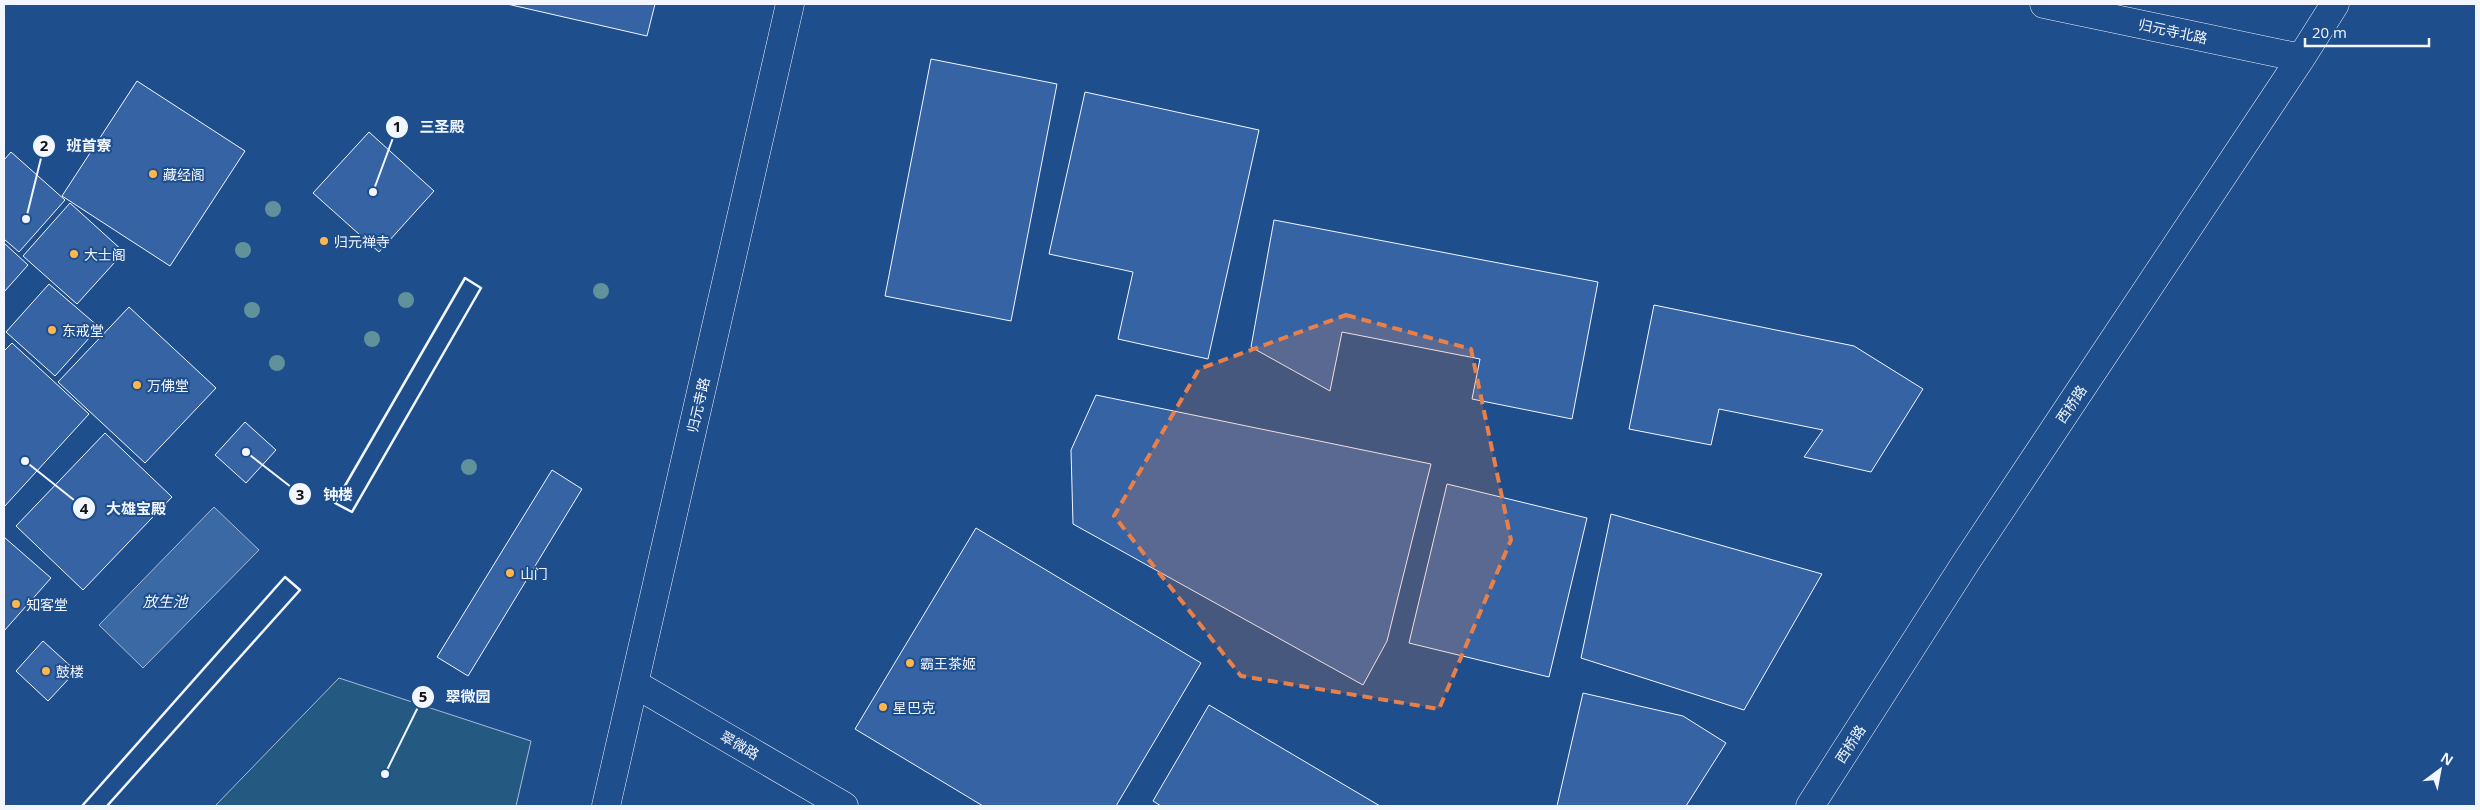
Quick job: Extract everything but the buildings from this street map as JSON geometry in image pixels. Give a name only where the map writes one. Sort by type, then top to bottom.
[{"type":"street","name":"归元寺路","points":[[606,806],[790,4]]},
{"type":"street","name":"归元寺北路","points":[[2044,4],[2301,58]]},
{"type":"street","name":"西桥路","points":[[1810,806],[1968,559],[2335,4]]},
{"type":"street","name":"翠微路","points":[[635,684],[844,806]]},
{"type":"highlighted area","points":[[1346,315],[1471,349],[1511,540],[1439,709],[1241,676],[1114,516],[1199,369]]},
{"type":"shaded area","points":[[339,678],[531,741],[516,806],[215,806]]},
{"type":"water","name":"放生池","points":[[214,507],[259,550],[143,668],[99,625]]},
{"type":"wall","points":[[465,278],[481,288],[352,512],[335,503],[465,278]]},
{"type":"wall","points":[[82,806],[285,577],[300,590],[107,806]]},
{"type":"place","name":"藏经阁","points":[[153,174]]},
{"type":"place","name":"三圣殿","points":[[373,192]]},
{"type":"place","name":"班首寮","points":[[26,219]]},
{"type":"place","name":"归元禅寺","points":[[324,241]]},
{"type":"place","name":"大士阁","points":[[74,254]]},
{"type":"place","name":"东戒堂","points":[[52,330]]},
{"type":"place","name":"万佛堂","points":[[137,385]]},
{"type":"place","name":"钟楼","points":[[246,452]]},
{"type":"place","name":"大雄宝殿","points":[[25,461]]},
{"type":"place","name":"山门","points":[[510,573]]},
{"type":"place","name":"知客堂","points":[[16,604]]},
{"type":"place","name":"霸王茶姬","points":[[910,663]]},
{"type":"place","name":"鼓楼","points":[[46,671]]},
{"type":"place","name":"星巴克","points":[[883,707]]},
{"type":"place","name":"翠微园","points":[[385,774]]}]
